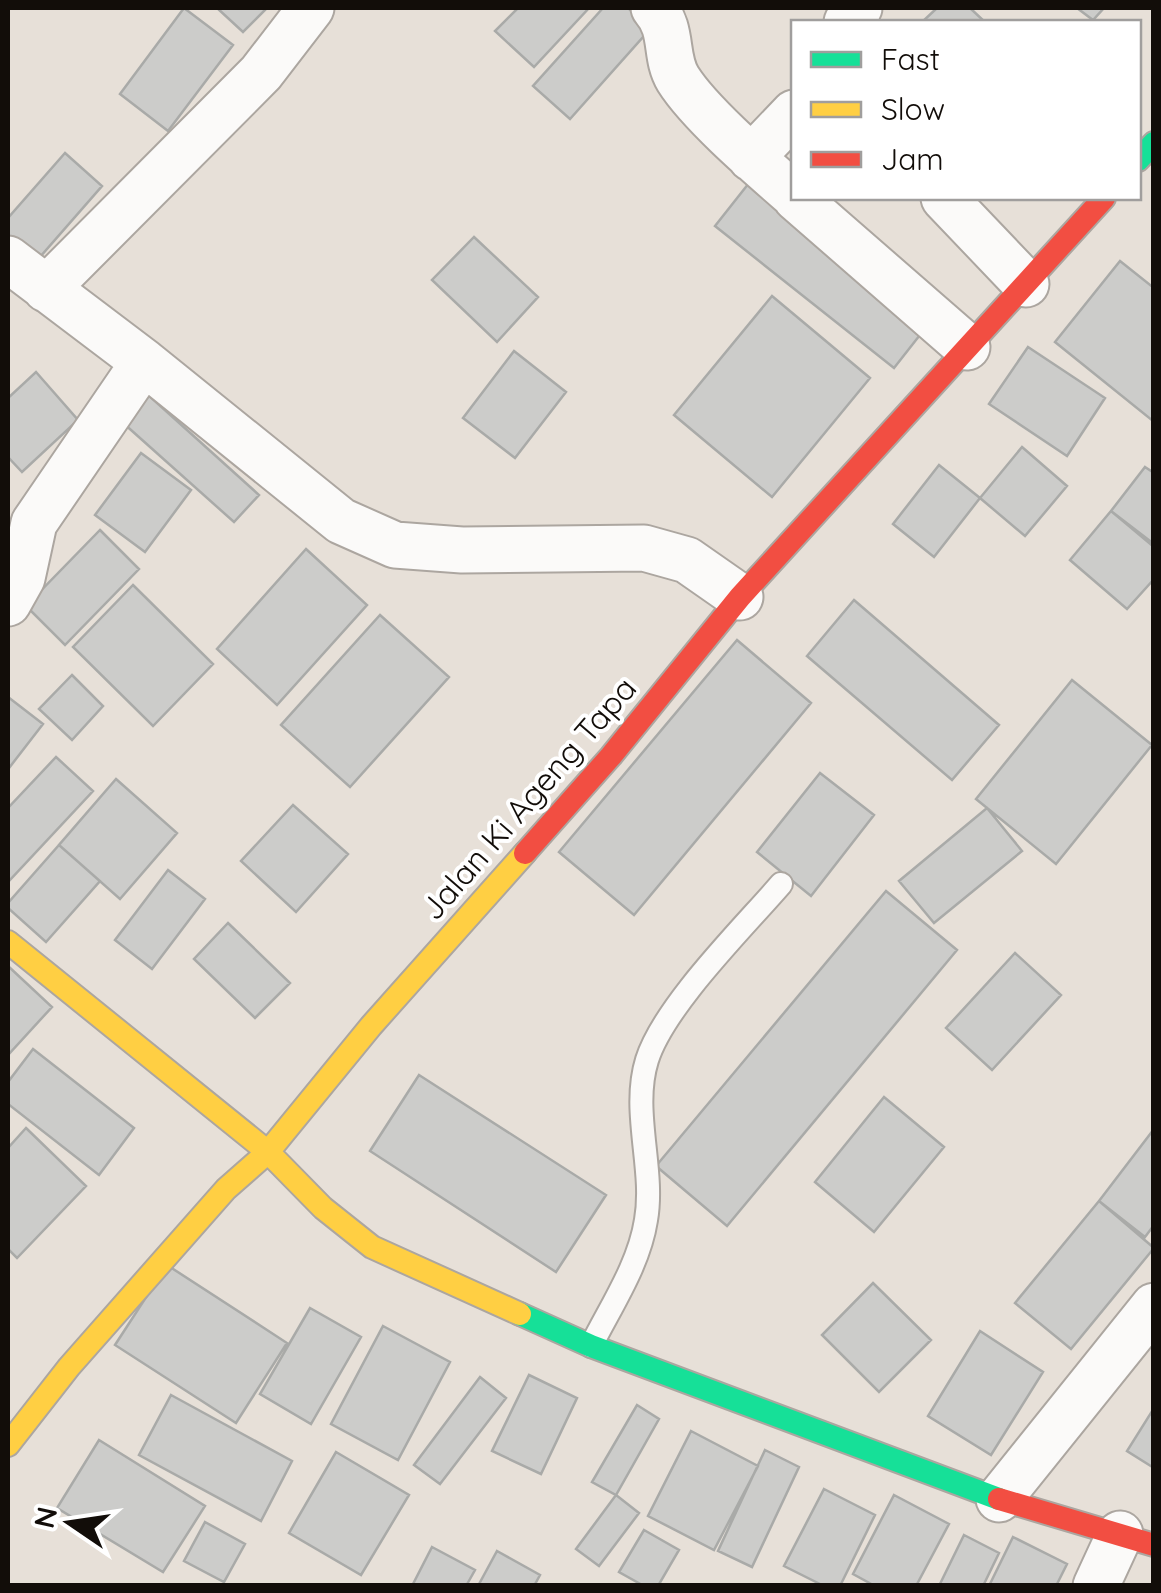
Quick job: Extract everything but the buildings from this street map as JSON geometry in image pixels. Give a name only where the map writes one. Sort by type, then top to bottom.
[{"type":"street","points":[[46,290],[260,73],[311,8]]},
{"type":"street","points":[[654,8],[670,34],[677,78],[751,158],[791,193]]},
{"type":"street","points":[[751,158],[791,116]]},
{"type":"street","points":[[800,200],[967,348]]},
{"type":"street","points":[[946,200],[1026,284]]},
{"type":"street","name":"Jalan Ki Ageng Tapa","points":[[12,1429],[226,1189],[268,1152],[371,1026],[611,756],[740,596],[1102,200]]},
{"type":"street","points":[[8,259],[144,362],[341,521],[395,544],[462,550],[644,548],[687,560],[740,596]]},
{"type":"street","points":[[8,604],[22,578],[34,523],[144,362]]},
{"type":"street","points":[[8,942],[268,1152],[323,1208],[372,1246],[591,1346],[999,1500],[1137,1540],[1096,1586]]},
{"type":"street","points":[[999,1500],[1154,1306]]},
{"type":"lane","points":[[591,1346],[636,1258],[647,1218],[642,1118],[647,1060],[676,1009],[781,884]]},
{"type":"traffic: fast","points":[[1141,157],[1154,143]]},
{"type":"traffic: fast","points":[[520,1314],[591,1346],[999,1499]]},
{"type":"traffic: slow","points":[[8,1445],[69,1367],[226,1189],[268,1152],[371,1026],[525,853]]},
{"type":"traffic: slow","points":[[8,942],[268,1152],[323,1208],[372,1247],[520,1314]]},
{"type":"traffic: jam","points":[[525,853],[611,756],[740,597],[1102,200]]},
{"type":"traffic: jam","points":[[999,1499],[1154,1545]]}]
